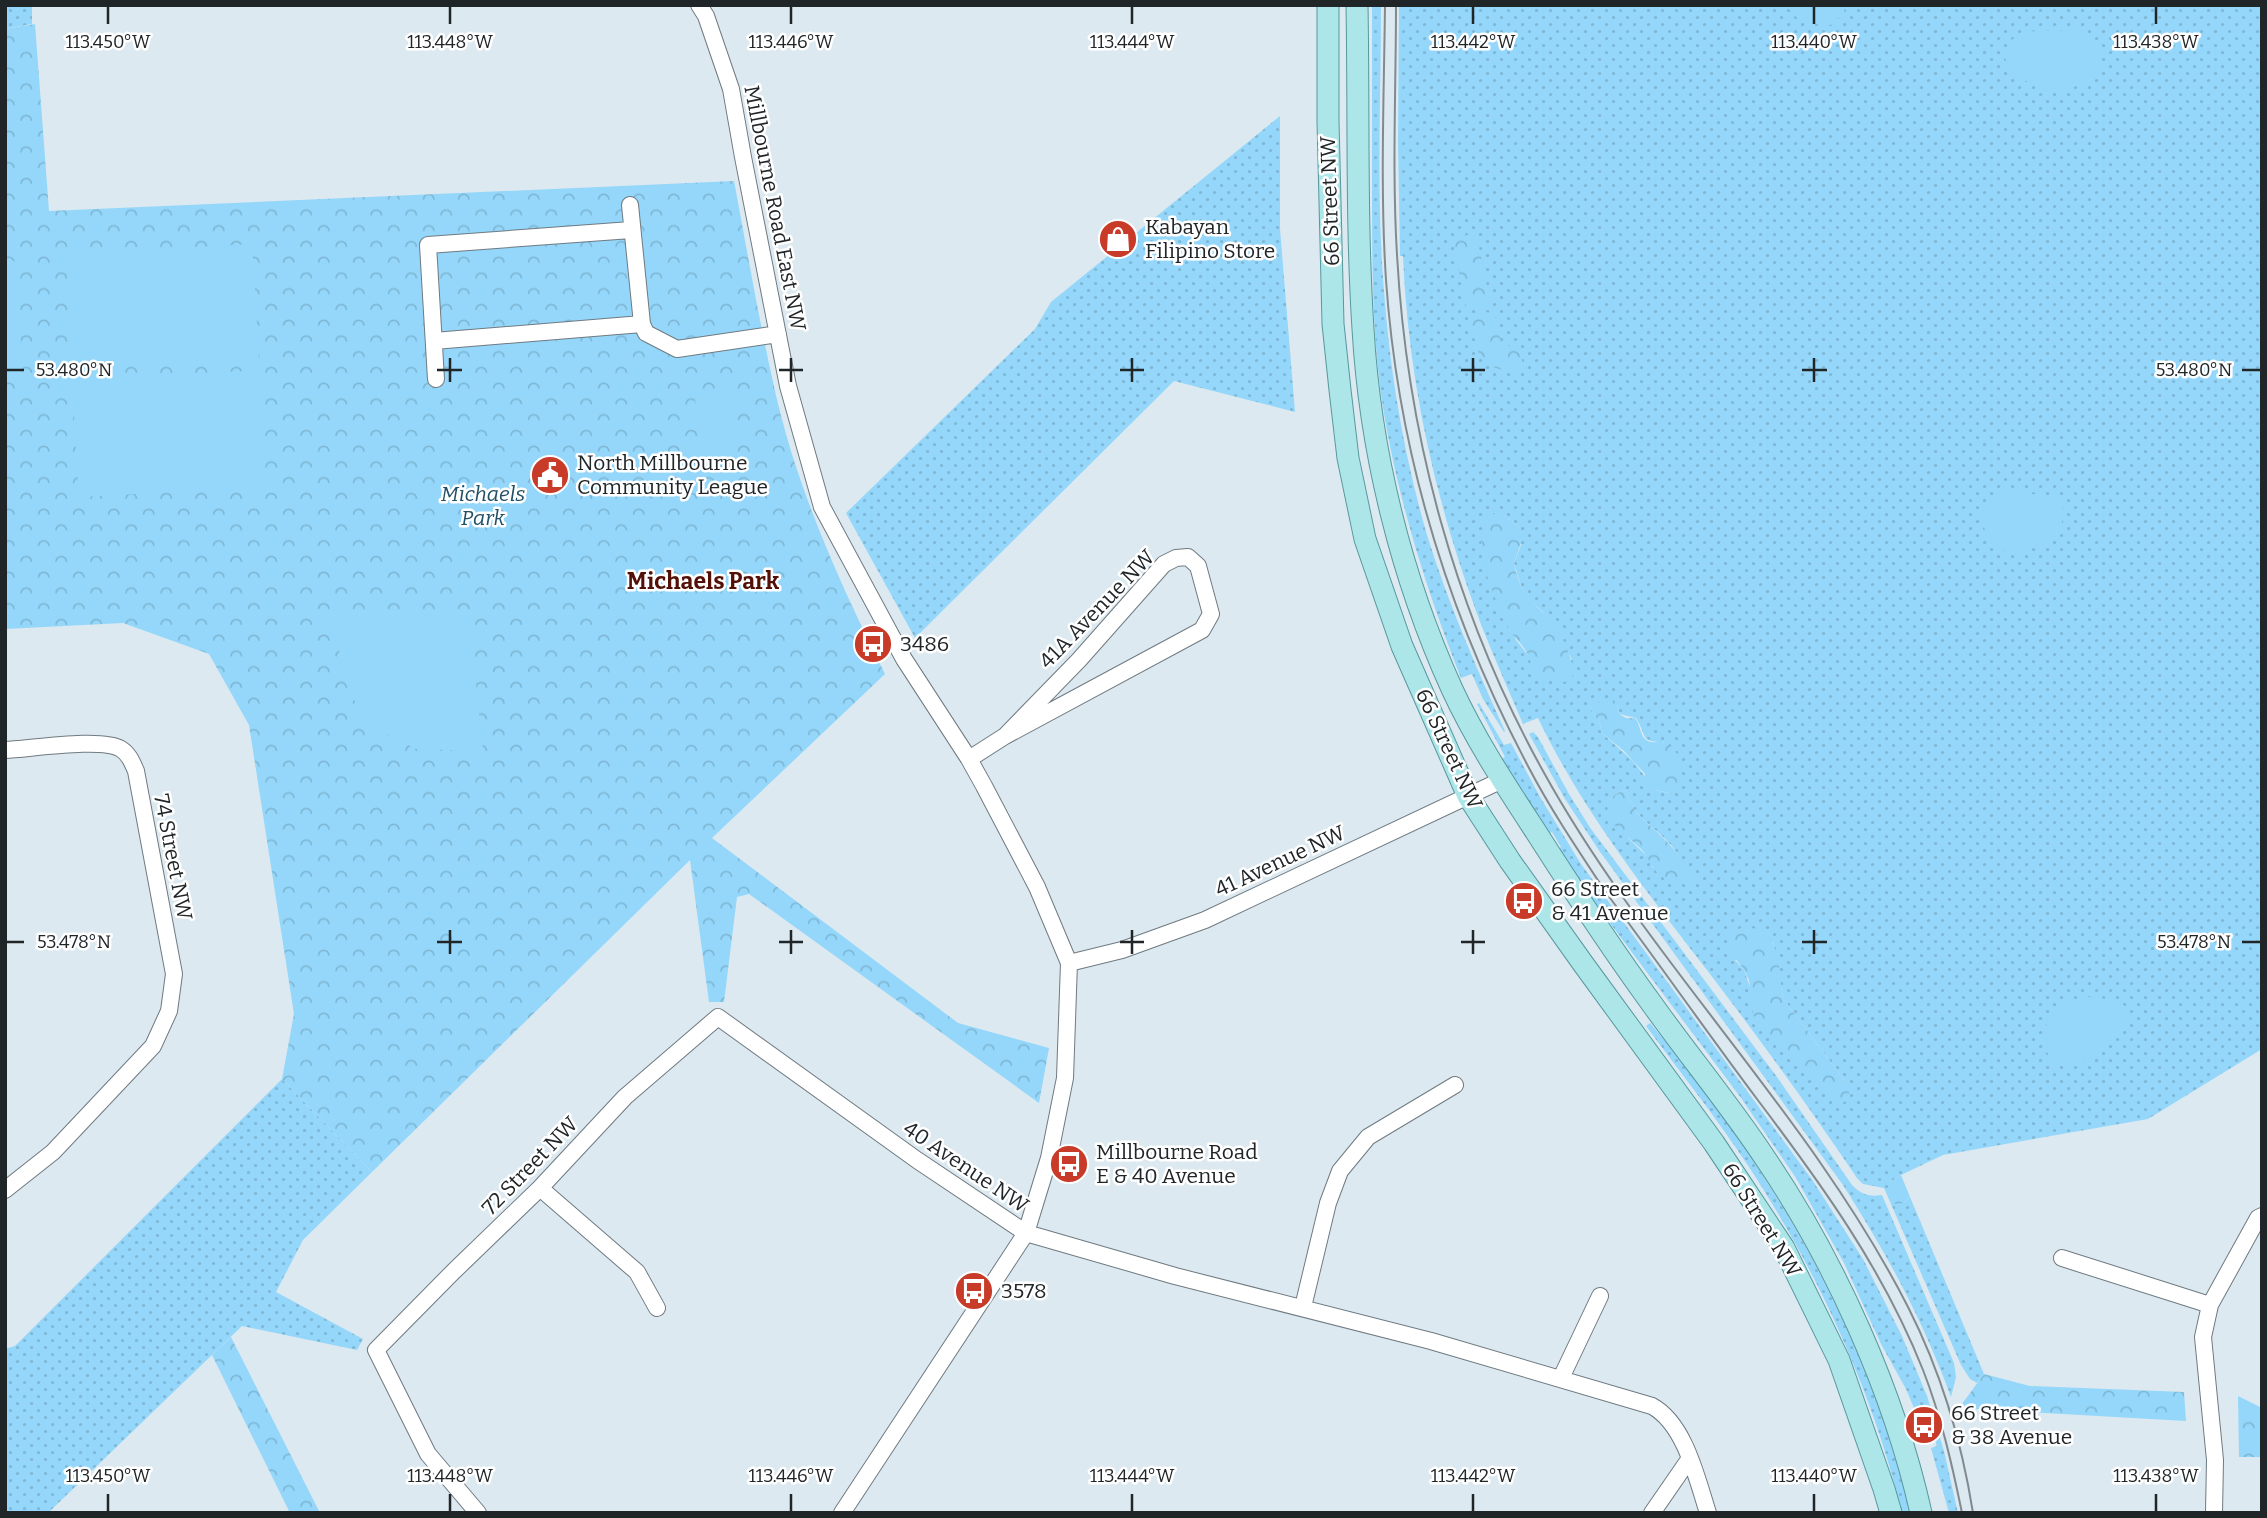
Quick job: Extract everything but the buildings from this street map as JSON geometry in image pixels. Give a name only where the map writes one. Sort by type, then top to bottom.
[{"type":"main road","name":"66 Street NW","points":[[1328,5],[1333,324],[1348,458],[1365,539],[1402,646],[1468,796],[1510,861],[1714,1143],[1784,1248],[1839,1360],[1891,1513]]},
{"type":"main road","name":"66 Street NW","points":[[1357,5],[1362,318],[1373,424],[1391,508],[1421,612],[1453,691],[1502,780],[1602,933],[1766,1159],[1815,1239],[1856,1323],[1893,1410],[1921,1513]]},
{"type":"street","name":"Millbourne Road East NW","points":[[699,5],[706,16],[731,89],[788,386],[822,507],[904,659],[969,758],[1037,887],[1069,963],[1065,1078],[1049,1158],[1026,1233],[842,1513]]},
{"type":"street","points":[[630,205],[642,324],[646,333],[677,349],[778,334]]},
{"type":"street","points":[[436,379],[428,245],[631,230]]},
{"type":"street","points":[[434,341],[642,324]]},
{"type":"street","name":"41A Avenue NW","points":[[969,758],[1202,630],[1211,614],[1198,566],[1188,558],[1176,558],[1164,564],[1079,660],[1005,737]]},
{"type":"street","name":"74 Street NW","points":[[5,750],[97,744],[113,745],[124,750],[136,771],[174,974],[169,1011],[153,1046],[53,1152],[5,1190]]},
{"type":"street","name":"41 Avenue NW","points":[[1069,963],[1122,950],[1205,920],[1502,780]]},
{"type":"street","name":"40 Avenue NW","points":[[719,1017],[917,1160],[1026,1233],[1175,1276],[1431,1340],[1652,1406],[1669,1418],[1678,1435],[1690,1458],[1708,1513]]},
{"type":"street","name":"72 Street NW","points":[[478,1513],[428,1454],[376,1350],[540,1188],[625,1097],[719,1017]]},
{"type":"street","points":[[1303,1307],[1328,1203],[1340,1171],[1368,1138],[1455,1085]]},
{"type":"street","points":[[540,1188],[637,1272],[657,1308]]},
{"type":"street","points":[[2214,1513],[2215,1460],[2203,1337],[2210,1305],[2258,1218],[2262,1216]]},
{"type":"street","points":[[2062,1258],[2210,1305]]},
{"type":"street","points":[[1561,1378],[1600,1296]]},
{"type":"street","points":[[1653,1513],[1690,1458]]},
{"type":"green space","points":[[5,5],[32,5],[32,24],[5,29]]},
{"type":"green space","points":[[1372,5],[1381,5],[1382,255],[1390,353],[1399,414],[1411,475],[1435,560],[1504,732],[1483,699],[1472,674],[1461,678],[1412,535],[1386,425],[1377,363],[1373,289]]},
{"type":"green space","points":[[1399,5],[2262,5],[2262,1049],[2148,1119],[1943,1155],[1889,1183],[1904,1203],[1910,1197],[1984,1374],[1977,1383],[1970,1379],[1961,1365],[1884,1188],[1863,1184],[1857,1178],[1767,1050],[1617,850],[1575,786],[1538,718],[1523,724],[1481,625],[1461,568],[1426,436],[1411,347],[1403,256],[1400,256]],"holes":[[[1503,514],[1520,528],[1521,545],[1514,563],[1524,596],[1542,611],[1557,630],[1572,660],[1528,655],[1516,640],[1481,545],[1483,534]],[[1617,704],[1619,714],[1636,718],[1647,739],[1664,742],[1676,754],[1677,789],[1668,793],[1656,790],[1632,760],[1602,733],[1600,724],[1589,706]],[[1626,790],[1639,815],[1671,845],[1688,867],[1653,868],[1649,858],[1628,838],[1607,802],[1617,793]],[[1773,942],[1785,1001],[1847,1084],[1752,993],[1744,970],[1735,960]]]},
{"type":"green space","points":[[1787,5],[1845,5],[1844,13],[1831,25],[1800,19]]},
{"type":"green space","name":"Michaels Park","points":[[35,24],[49,211],[734,181],[769,365],[795,464],[836,571],[885,674],[712,838],[958,1023],[1049,1048],[1039,1103],[749,894],[737,897],[724,1002],[709,1002],[690,860],[372,1172],[282,1079],[294,1014],[249,725],[209,654],[123,623],[5,629],[5,29]]},
{"type":"green space","points":[[2075,30],[2091,36],[2099,46],[2101,59],[2098,75],[2058,92],[2046,92],[2018,77],[2009,68],[2005,52],[2010,41],[2016,37],[2037,31]]},
{"type":"green space","points":[[1280,116],[1280,229],[1295,412],[1174,381],[915,638],[846,513],[1035,329],[1051,302]]},
{"type":"green space","points":[[1472,234],[1477,238],[1490,300],[1476,309],[1466,306],[1454,248],[1459,237]]},
{"type":"green space","points":[[252,244],[259,357],[73,368],[66,255]]},
{"type":"green space","points":[[10,258],[18,265],[22,376],[5,379],[5,259]]},
{"type":"green space","points":[[1486,312],[1496,319],[1503,341],[1520,352],[1523,372],[1499,369],[1481,357],[1471,323],[1474,318]]},
{"type":"green space","points":[[260,370],[266,487],[79,497],[72,381]]},
{"type":"green space","points":[[732,394],[736,456],[699,459],[695,397]]},
{"type":"green space","points":[[2014,491],[2052,497],[2062,503],[2063,519],[2060,529],[2045,544],[2013,552],[2003,550],[1988,537],[1984,527],[1984,508],[1998,493]]},
{"type":"green space","points":[[1496,513],[1503,514],[1520,528],[1523,537],[1514,563],[1516,572],[1524,595],[1551,620],[1566,645],[1574,670],[1571,681],[1552,681],[1536,672],[1500,610],[1487,575],[1481,545],[1486,518]]},
{"type":"green space","points":[[332,613],[469,616],[483,751],[416,749],[366,723],[345,682]]},
{"type":"green space","points":[[1614,700],[1619,714],[1626,718],[1635,718],[1647,741],[1666,743],[1676,752],[1681,770],[1677,789],[1669,793],[1656,790],[1644,781],[1645,774],[1624,751],[1602,733],[1600,724],[1589,706]]},
{"type":"green space","points":[[1479,703],[1504,745],[1511,743],[1581,864],[1813,1181],[1863,1259],[1902,1336],[1927,1396],[1944,1451],[1958,1513],[1949,1513],[1931,1448],[1937,1446],[1929,1423],[1921,1425],[1844,1263],[1796,1178],[1741,1098],[1556,851],[1561,847],[1552,832],[1546,835],[1501,759],[1505,757],[1477,704]]},
{"type":"green space","points":[[1533,732],[1591,829],[1777,1077],[1852,1185],[1866,1194],[1882,1195],[1954,1363],[1956,1377],[1951,1397],[1903,1288],[1843,1185],[1598,849],[1565,799],[1529,734]]},
{"type":"green space","points":[[1626,790],[1638,814],[1701,877],[1682,884],[1662,877],[1643,851],[1618,829],[1610,818],[1607,802],[1617,793]]},
{"type":"green space","points":[[1741,928],[1754,928],[1764,932],[1770,939],[1778,959],[1785,1001],[1847,1084],[1849,1093],[1845,1102],[1833,1101],[1827,1097],[1753,1015],[1749,980],[1729,950],[1732,932]]},
{"type":"green space","points":[[2090,997],[2113,1000],[2127,1007],[2125,1029],[2079,1066],[2056,1065],[2044,1040],[2048,1022],[2059,1006],[2068,1001]]},
{"type":"green space","points":[[1650,1023],[1694,1077],[1735,1134],[1774,1192],[1809,1253],[1868,1379],[1891,1445],[1910,1513],[1902,1513],[1890,1467],[1858,1376],[1840,1332],[1797,1246],[1735,1146],[1646,1026]]},
{"type":"green space","points":[[282,1079],[372,1172],[303,1240],[276,1292],[363,1339],[357,1350],[242,1326],[48,1513],[5,1513],[5,1349],[15,1346]]},
{"type":"green space","points":[[1901,1175],[1910,1197],[1904,1203],[1895,1204],[1888,1190],[1889,1183]]},
{"type":"green space","points":[[231,1337],[320,1513],[290,1513],[212,1355]]},
{"type":"green space","points":[[1984,1374],[2030,1386],[2184,1392],[2186,1421],[1959,1408]]},
{"type":"green space","points":[[2238,1396],[2262,1408],[2262,1457],[2239,1457]]},
{"type":"tram line","points":[[1385,5],[1383,211],[1392,344],[1415,470],[1452,593],[1500,711],[1557,816],[1607,894],[1828,1196],[1889,1297],[1929,1387],[1946,1440],[1962,1513]]},
{"type":"tram line","points":[[1396,5],[1394,161],[1397,255],[1412,390],[1424,456],[1441,521],[1484,649],[1543,771],[1585,840],[1678,973],[1777,1102],[1868,1236],[1920,1331],[1940,1381],[1963,1460],[1973,1513]]},
{"type":"place","name":"Kabayan Filipino Store","points":[[1118,239]]},
{"type":"place","name":"North Millbourne Community League","points":[[550,475]]},
{"type":"place","name":"3486","points":[[873,644]]},
{"type":"place","name":"66 Street & 41 Avenue","points":[[1524,901]]},
{"type":"place","name":"Millbourne Road E & 40 Avenue","points":[[1069,1164]]},
{"type":"place","name":"3578","points":[[974,1291]]},
{"type":"place","name":"66 Street & 38 Avenue","points":[[1924,1425]]},
{"type":"district","name":"Michaels Park","points":[[703,581]]}]
